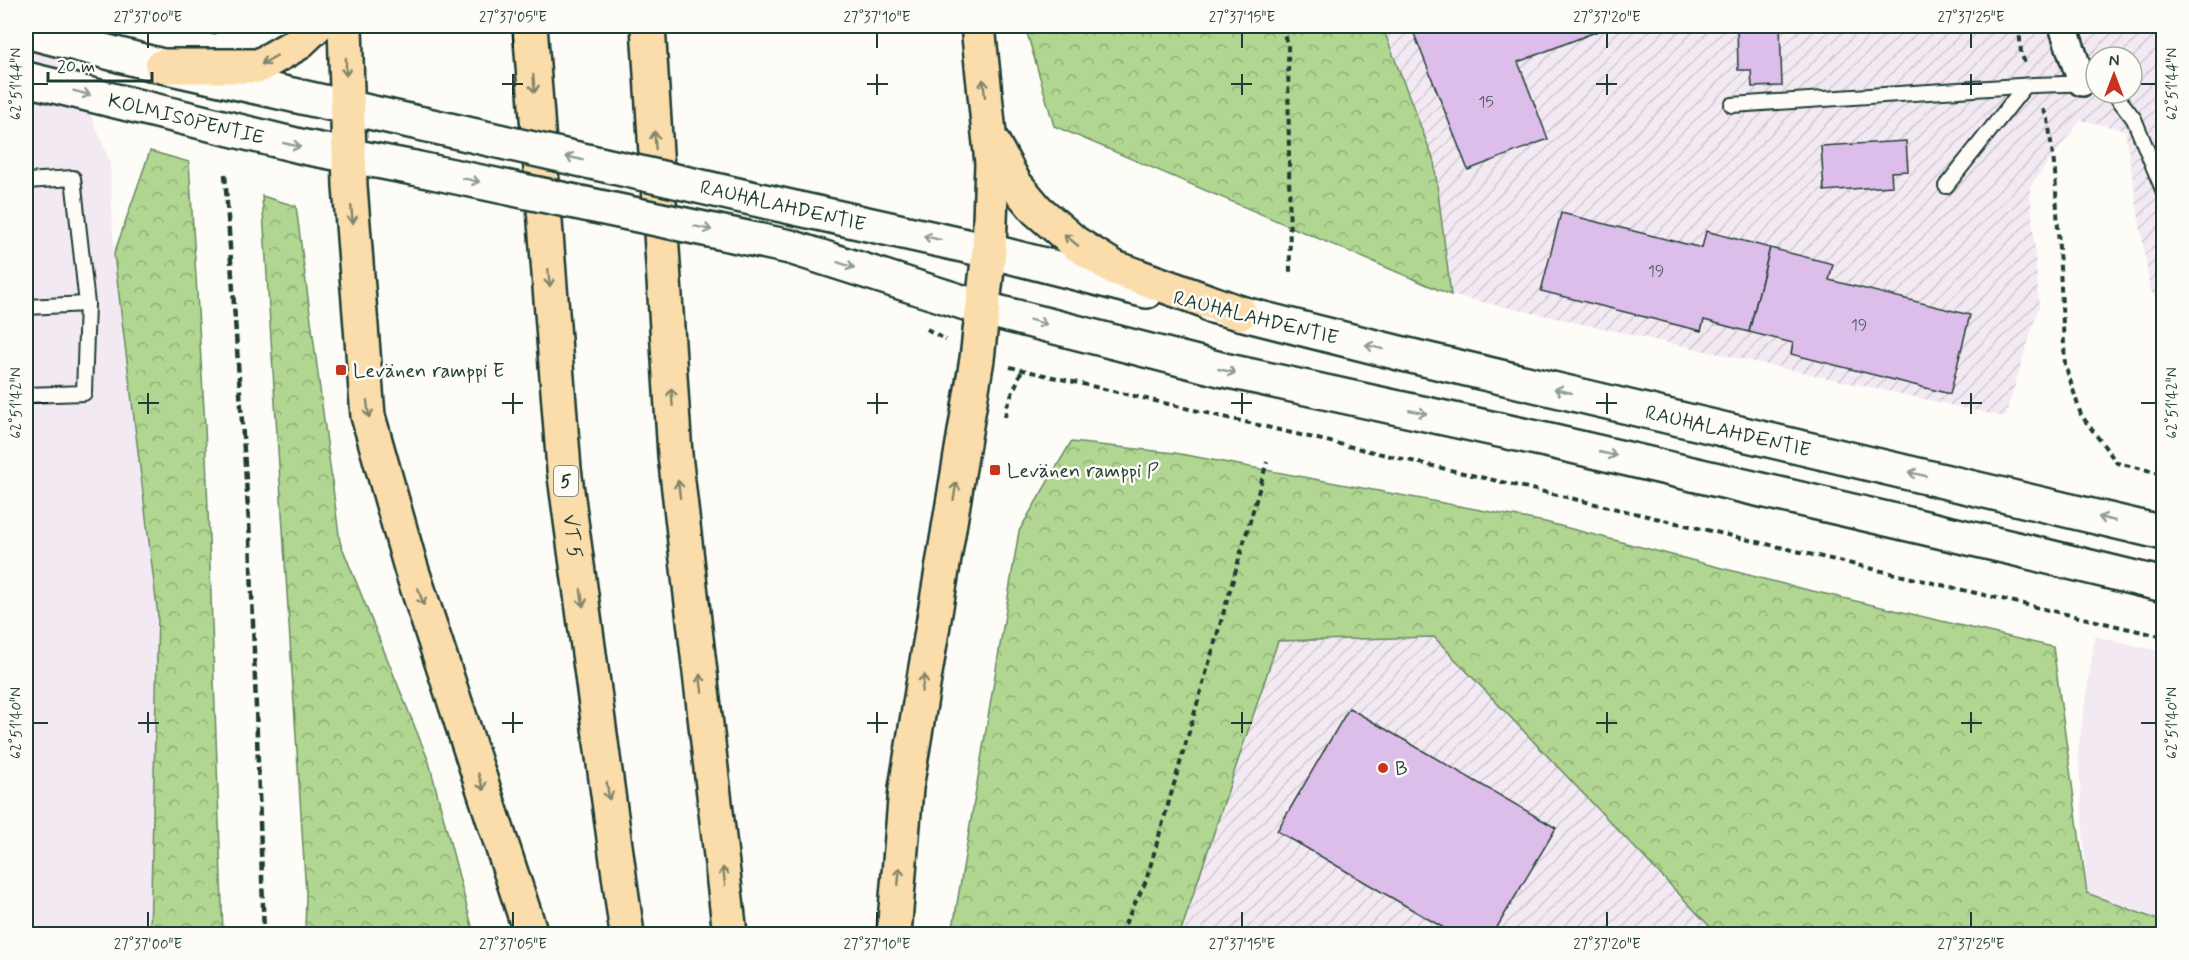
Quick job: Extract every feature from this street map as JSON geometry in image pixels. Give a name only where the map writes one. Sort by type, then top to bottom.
[{"type":"highway","points":[[162,66],[259,66],[297,44],[316,26]]},
{"type":"highway","points":[[345,26],[348,157],[368,416],[411,568],[531,934]]},
{"type":"highway","name":"VT 5","points":[[530,26],[564,469],[627,934]]},
{"type":"highway","points":[[648,26],[675,455],[730,934]]},
{"type":"highway","points":[[894,934],[906,788],[977,359],[989,251],[992,163],[978,26]]},
{"type":"highway","points":[[989,136],[1015,184],[1037,210],[1075,243],[1115,268],[1240,313]]},
{"type":"main road","points":[[26,31],[162,66],[346,108]]},
{"type":"main road","name":"KOLMISOPENTIE","points":[[26,79],[348,157]]},
{"type":"main road","name":"RAUHALAHDENTIE","points":[[346,108],[989,251],[1402,354],[2163,533]]},
{"type":"main road","name":"RAUHALAHDENTIE","points":[[348,157],[414,168],[790,247],[981,308],[1224,370],[1550,441],[2163,585]]},
{"type":"street","points":[[2063,26],[2084,72]]},
{"type":"lane","points":[[1732,105],[2084,83]]},
{"type":"lane","points":[[1946,186],[2029,86]]},
{"type":"lane","points":[[2123,105],[2134,119],[2163,192]]},
{"type":"lane","points":[[26,181],[73,178],[87,304],[84,393],[26,395]]},
{"type":"lane","points":[[26,307],[87,304]]},
{"type":"path","points":[[1280,26],[1288,44],[1290,273]]},
{"type":"path","points":[[2019,26],[2020,53],[2029,86],[2048,119],[2055,172],[2066,363],[2081,415],[2117,463],[2163,474]]},
{"type":"path","points":[[926,328],[977,359],[2163,637]]},
{"type":"path","points":[[1005,418],[1007,406],[1022,370]]},
{"type":"path","points":[[1120,934],[1146,881],[1267,462]]},
{"type":"shaded area","points":[[26,26],[54,26],[110,162],[114,254],[158,616],[150,934],[26,934]]},
{"type":"shaded area","points":[[1382,26],[2163,26],[2163,310],[2150,289],[2125,130],[2081,120],[2030,186],[2039,306],[2005,417],[1451,295],[1434,161]]},
{"type":"shaded area","points":[[2095,636],[2163,652],[2163,922],[2087,893],[2078,751]]},
{"type":"shaded area","points":[[1434,637],[1717,934],[1180,934],[1278,641]]},
{"type":"green space","points":[[1025,26],[1382,26],[1434,161],[1451,295],[1054,126]]},
{"type":"green space","points":[[150,151],[189,162],[205,426],[223,934],[150,934],[158,616],[114,254]]},
{"type":"green space","points":[[262,196],[296,206],[340,542],[429,762],[474,934],[305,934],[306,894]]},
{"type":"green space","points":[[1071,442],[1175,453],[1545,522],[1787,585],[2053,647],[2087,893],[2163,922],[2163,934],[1717,934],[1434,637],[1278,641],[1180,934],[952,934],[1019,531]]},
{"type":"building","points":[[1411,26],[1611,26],[1518,62],[1548,139],[1468,170]]},
{"type":"building","points":[[1737,26],[1780,26],[1782,86],[1752,87],[1751,70],[1738,70]]},
{"type":"building","points":[[1906,141],[1908,171],[1891,172],[1892,186],[1824,191],[1821,146]]},
{"type":"building","points":[[1561,213],[1702,248],[1706,231],[1770,248],[1749,332],[1704,320],[1701,331],[1541,291]]},
{"type":"building","points":[[1770,248],[1833,264],[1829,280],[1970,315],[1950,394],[1791,354],[1793,343],[1749,332]]},
{"type":"building","name":"B","points":[[1349,708],[1556,828],[1493,934],[1454,934],[1277,831]]},
{"type":"railway","points":[[213,26],[214,39]]},
{"type":"railway","points":[[225,174],[250,538],[264,934]]},
{"type":"place","name":"Levänen ramppi E","points":[[341,370]]},
{"type":"place","name":"Levänen ramppi P","points":[[995,470]]},
{"type":"place","name":"B","points":[[1383,768]]}]
